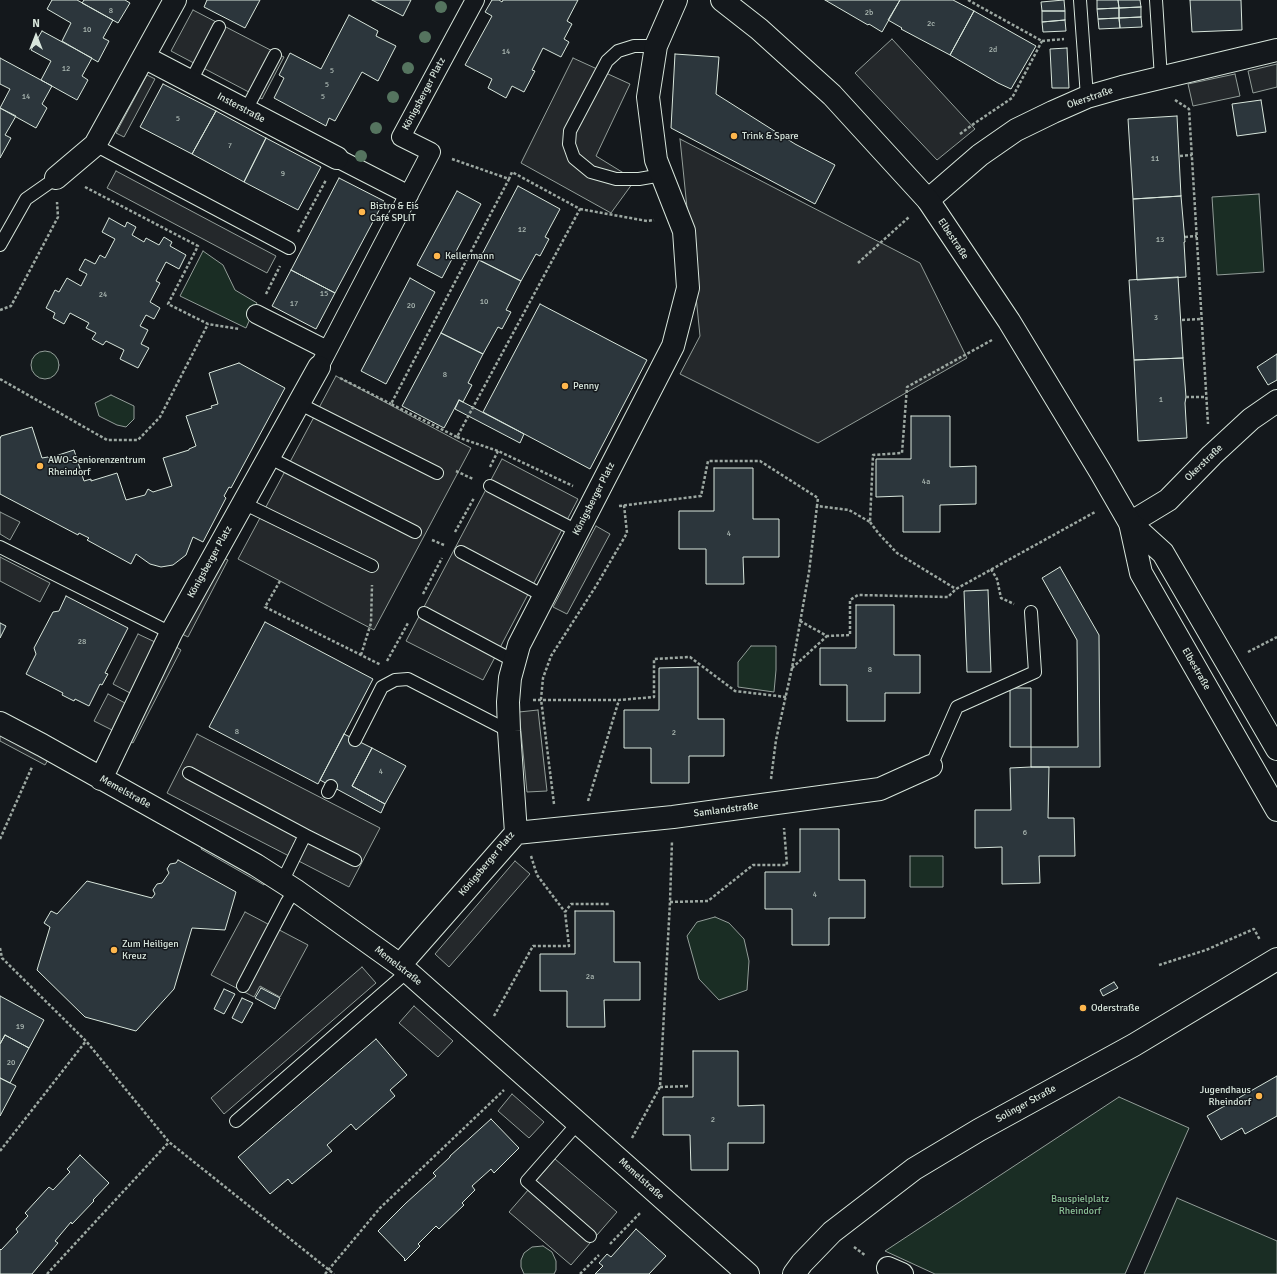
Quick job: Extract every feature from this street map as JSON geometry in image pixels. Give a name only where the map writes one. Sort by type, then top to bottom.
[{"type":"street","points":[[58,176],[95,145],[175,0]]},
{"type":"street","name":"Königsberger Platz","points":[[101,779],[171,633],[323,358],[431,152],[401,137],[475,0]]},
{"type":"street","name":"Königsberger Platz","points":[[403,968],[516,833],[508,731],[508,702],[510,678],[519,645],[673,346],[688,288],[684,231],[656,160],[648,97],[656,46],[676,0]]},
{"type":"street","name":"Elbestraße","points":[[722,0],[759,29],[832,95],[928,200],[1012,327],[1117,500],[1130,523],[1141,572],[1277,810]]},
{"type":"street","name":"Okerstraße","points":[[928,200],[980,155],[1016,130],[1052,112],[1087,97],[1277,50]]},
{"type":"street","name":"Insterstraße","points":[[144,57],[337,158]]},
{"type":"street","points":[[337,158],[409,195]]},
{"type":"street","points":[[256,314],[323,358]]},
{"type":"street","name":"Okerstraße","points":[[1130,523],[1168,500],[1251,418],[1277,401]]},
{"type":"street","name":"Elbestraße","points":[[1130,523],[1163,553],[1277,749]]},
{"type":"street","name":"Memelstraße","points":[[0,723],[256,865],[289,886],[403,968],[748,1274]]},
{"type":"street","name":"Samlandstraße","points":[[516,833],[673,817],[880,789],[931,766]]},
{"type":"street","name":"Solinger Straße","points":[[794,1274],[802,1263],[832,1232],[914,1169],[979,1130],[1134,1044],[1275,960]]},
{"type":"lane","points":[[1080,0],[1087,97]]},
{"type":"lane","points":[[1156,0],[1161,78]]},
{"type":"lane","points":[[190,81],[219,27]]},
{"type":"lane","points":[[656,46],[634,46],[624,49],[618,51],[607,61],[570,131],[569,144],[574,158],[592,172],[616,179],[639,179],[662,175]]},
{"type":"lane","points":[[246,110],[275,55]]},
{"type":"lane","points":[[95,145],[289,248]]},
{"type":"lane","points":[[0,245],[26,199],[58,176]]},
{"type":"lane","points":[[298,403],[437,473]]},
{"type":"lane","points":[[268,458],[415,532]]},
{"type":"lane","points":[[490,486],[577,531]]},
{"type":"lane","points":[[243,503],[372,566]]},
{"type":"lane","points":[[0,547],[171,633]]},
{"type":"lane","points":[[461,552],[544,596]]},
{"type":"lane","points":[[931,766],[957,707],[1035,672],[1031,612]]},
{"type":"lane","points":[[424,613],[514,661]]},
{"type":"lane","points":[[355,740],[382,687],[395,680],[408,679],[508,731]]},
{"type":"lane","points":[[189,773],[355,860]]},
{"type":"lane","points":[[243,986],[287,902],[289,886],[305,835]]},
{"type":"lane","points":[[236,1121],[403,968]]},
{"type":"lane","points":[[578,1123],[527,1181],[590,1236]]},
{"type":"path","points":[[960,134],[975,122],[1012,98],[1042,41],[968,0]]},
{"type":"path","points":[[1161,78],[1164,92],[1189,109],[1208,432],[1212,455]]},
{"type":"path","points":[[431,152],[509,179]]},
{"type":"path","points":[[1180,156],[1192,155]]},
{"type":"path","points":[[391,404],[512,172],[580,209],[647,222],[677,213]]},
{"type":"path","points":[[0,310],[11,306],[58,217],[58,176],[198,246],[168,304],[208,324],[160,417],[138,440],[107,440],[0,379]]},
{"type":"path","points":[[858,263],[928,200]]},
{"type":"path","points":[[457,437],[580,209]]},
{"type":"path","points":[[1185,237],[1197,236]]},
{"type":"path","points":[[1182,320],[1201,319]]},
{"type":"path","points":[[870,522],[873,455],[902,453],[907,387],[990,342],[1012,327]]},
{"type":"path","points":[[323,358],[391,404],[457,437],[498,451],[592,503],[624,505],[701,496],[708,461],[760,461],[818,498],[809,572],[786,697],[735,691],[690,657],[654,659],[654,697],[619,700],[541,699],[508,702]]},
{"type":"path","points":[[1186,398],[1206,397]]},
{"type":"path","points":[[437,473],[454,471],[490,486]]},
{"type":"path","points":[[800,621],[827,636],[850,635],[850,600],[858,595],[948,597],[956,589],[1117,500]]},
{"type":"path","points":[[554,810],[541,699],[543,678],[551,656],[596,586],[627,533],[624,505]]},
{"type":"path","points":[[817,506],[849,510],[870,522],[897,553],[956,589]]},
{"type":"path","points":[[361,655],[371,623],[372,566]]},
{"type":"path","points":[[991,569],[997,579],[1001,598],[1031,612]]},
{"type":"path","points":[[280,581],[265,608],[408,679]]},
{"type":"path","points":[[792,668],[827,636]]},
{"type":"path","points":[[1228,663],[1277,637]]},
{"type":"path","points":[[586,807],[619,700]]},
{"type":"path","points":[[0,839],[42,745]]},
{"type":"path","points":[[620,1160],[660,1087],[673,817]]},
{"type":"path","points":[[481,1037],[533,946],[569,946],[565,912],[537,875],[528,845],[516,833]]},
{"type":"path","points":[[565,912],[571,904],[610,904]]},
{"type":"path","points":[[1159,965],[1206,950],[1254,928],[1275,960]]},
{"type":"path","points":[[0,948],[2,958],[86,1041],[168,1142],[334,1274]]},
{"type":"path","points":[[0,1151],[86,1041]]},
{"type":"path","points":[[325,1274],[380,1208],[522,1073]]},
{"type":"path","points":[[660,1087],[689,1086]]},
{"type":"path","points":[[47,1274],[168,1142]]},
{"type":"path","points":[[608,1246],[658,1194]]},
{"type":"path","points":[[832,1232],[892,1272]]},
{"type":"path","points":[[580,1274],[602,1251]]},
{"type":"green space","points":[[1259,194],[1264,272],[1217,275],[1212,197]]},
{"type":"green space","points":[[203,251],[223,265],[235,290],[257,303],[246,328],[180,296]]},
{"type":"green space","points":[[45,351],[55,355],[59,365],[55,375],[45,379],[35,375],[31,365],[35,355]]},
{"type":"green space","points":[[111,395],[134,406],[134,419],[126,427],[117,425],[99,416],[95,403]]},
{"type":"green space","points":[[751,646],[776,646],[774,692],[738,687],[738,662]]},
{"type":"green space","points":[[910,856],[943,856],[943,887],[910,887]]},
{"type":"green space","points":[[715,917],[729,923],[744,939],[749,961],[747,990],[719,1000],[699,979],[687,936],[697,922]]},
{"type":"green space","name":"Bauspielplatz Rheindorf","points":[[1119,1097],[1189,1128],[1125,1274],[935,1274],[885,1251]]},
{"type":"green space","points":[[1177,1198],[1277,1241],[1277,1274],[1144,1274]]},
{"type":"green space","points":[[543,1246],[552,1252],[556,1261],[556,1270],[554,1274],[524,1274],[521,1267],[521,1260],[524,1253],[532,1247]]},
{"type":"shaded area","points":[[193,10],[284,57],[262,99],[171,51]]},
{"type":"shaded area","points":[[892,39],[975,129],[937,160],[855,73]]},
{"type":"shaded area","points":[[573,58],[630,84],[596,156],[635,180],[611,213],[521,163]]},
{"type":"shaded area","points":[[1277,64],[1277,87],[1253,93],[1248,71]]},
{"type":"shaded area","points":[[1235,74],[1240,96],[1193,106],[1188,84]]},
{"type":"shaded area","points":[[147,75],[155,79],[124,137],[116,133]]},
{"type":"shaded area","points":[[680,139],[920,263],[967,358],[818,443],[680,374],[700,336]]},
{"type":"shaded area","points":[[116,171],[276,256],[267,273],[107,188]]},
{"type":"shaded area","points":[[336,376],[471,448],[374,630],[238,559]]},
{"type":"shaded area","points":[[502,459],[578,499],[483,680],[406,641]]},
{"type":"shaded area","points":[[0,512],[20,522],[10,540],[0,534]]},
{"type":"shaded area","points":[[596,526],[610,534],[567,614],[553,607]]},
{"type":"shaded area","points":[[0,557],[50,583],[40,602],[0,581]]},
{"type":"shaded area","points":[[222,557],[228,560],[188,637],[182,634]]},
{"type":"shaded area","points":[[138,634],[155,642],[130,693],[113,684]]},
{"type":"shaded area","points":[[175,646],[181,650],[133,743],[127,740]]},
{"type":"shaded area","points":[[108,694],[125,703],[112,730],[94,721]]},
{"type":"shaded area","points":[[538,710],[547,791],[527,792],[519,712]]},
{"type":"shaded area","points":[[0,732],[49,758],[45,765],[0,741]]},
{"type":"shaded area","points":[[197,734],[380,828],[349,887],[167,793]]},
{"type":"shaded area","points":[[205,842],[268,878],[264,885],[201,849]]},
{"type":"shaded area","points":[[515,861],[530,874],[449,967],[435,954]]},
{"type":"shaded area","points":[[245,912],[308,945],[280,997],[260,986],[254,997],[211,975]]},
{"type":"shaded area","points":[[362,967],[376,983],[224,1114],[211,1098]]},
{"type":"shaded area","points":[[414,1006],[453,1041],[438,1057],[399,1023]]},
{"type":"shaded area","points":[[512,1094],[544,1122],[529,1138],[498,1111]]},
{"type":"shaded area","points":[[555,1159],[617,1212],[571,1265],[509,1212]]},
{"type":"building","points":[[52,0],[77,0],[113,20],[103,38],[109,41],[98,62],[62,41],[71,23],[47,9]]},
{"type":"building","points":[[84,0],[125,0],[130,3],[118,23],[82,3]]},
{"type":"building","points":[[207,0],[260,0],[245,28],[204,7]]},
{"type":"building","points":[[372,0],[411,0],[403,16]]},
{"type":"building","points":[[492,0],[499,0],[502,2],[503,0],[578,0],[567,21],[572,24],[564,39],[569,42],[561,57],[543,48],[532,70],[535,71],[524,92],[512,86],[506,98],[488,88],[492,79],[465,65],[492,16],[485,12]]},
{"type":"building","points":[[825,0],[900,0],[882,32]]},
{"type":"building","points":[[900,0],[953,0],[974,11],[950,55],[901,29],[902,28],[888,20]]},
{"type":"building","points":[[1064,0],[1065,11],[1042,11],[1041,2]]},
{"type":"building","points":[[1097,0],[1118,0],[1119,8],[1097,9]]},
{"type":"building","points":[[1118,0],[1140,0],[1141,7],[1119,8]]},
{"type":"building","points":[[1190,0],[1241,0],[1242,30],[1192,32]]},
{"type":"building","points":[[1141,7],[1141,17],[1119,18],[1119,8]]},
{"type":"building","points":[[1119,8],[1119,18],[1098,19],[1097,9]]},
{"type":"building","points":[[974,11],[1036,46],[1011,89],[950,55]]},
{"type":"building","points":[[1042,11],[1065,11],[1065,20],[1042,22]]},
{"type":"building","points":[[349,15],[378,31],[376,36],[396,46],[378,81],[362,72],[335,121],[329,118],[326,126],[274,98],[284,78],[279,75],[290,53],[321,69]]},
{"type":"building","points":[[1141,17],[1142,27],[1120,28],[1119,18]]},
{"type":"building","points":[[1119,18],[1120,28],[1099,29],[1098,19]]},
{"type":"building","points":[[1065,20],[1066,31],[1043,32],[1042,22]]},
{"type":"building","points":[[42,31],[92,58],[82,76],[88,80],[77,100],[41,80],[51,61],[31,50]]},
{"type":"building","points":[[1067,48],[1069,88],[1052,88],[1050,49]]},
{"type":"building","name":"Trink & Spare","points":[[675,54],[719,57],[716,94],[795,144],[835,165],[815,204],[671,128]]},
{"type":"building","points":[[0,58],[52,86],[42,104],[47,108],[36,128],[0,108],[10,89],[0,84]]},
{"type":"building","points":[[163,84],[216,111],[192,154],[140,127]]},
{"type":"building","points":[[1261,100],[1266,132],[1237,136],[1232,104]]},
{"type":"building","points":[[0,108],[16,116],[5,135],[11,138],[0,158]]},
{"type":"building","points":[[216,111],[266,138],[244,182],[192,154]]},
{"type":"building","points":[[1177,116],[1181,196],[1133,199],[1128,119]]},
{"type":"building","points":[[266,138],[321,167],[298,210],[244,182]]},
{"type":"building","points":[[339,178],[384,201],[335,293],[291,270]]},
{"type":"building","points":[[518,186],[560,209],[545,237],[549,239],[540,256],[536,254],[521,281],[479,260]]},
{"type":"building","points":[[457,191],[481,204],[442,278],[417,265]]},
{"type":"building","points":[[1181,196],[1186,277],[1137,280],[1133,199]]},
{"type":"building","points":[[109,218],[125,227],[127,222],[136,227],[132,235],[144,242],[146,238],[159,245],[164,237],[172,242],[170,246],[186,255],[179,269],[166,262],[156,281],[160,283],[150,302],[160,308],[154,319],[146,315],[140,326],[148,330],[141,344],[149,348],[138,368],[120,359],[124,350],[106,341],[103,345],[92,339],[96,333],[86,328],[89,323],[70,313],[64,324],[53,318],[55,313],[46,308],[55,290],[59,292],[67,278],[81,286],[87,274],[79,270],[85,259],[95,264],[100,255],[105,258],[115,239],[102,232]]},
{"type":"building","points":[[479,260],[521,281],[506,310],[511,312],[502,329],[498,327],[483,354],[441,333]]},
{"type":"building","points":[[291,270],[335,293],[316,329],[272,306]]},
{"type":"building","points":[[1178,277],[1183,358],[1134,360],[1129,280]]},
{"type":"building","points":[[410,278],[435,292],[386,384],[361,371]]},
{"type":"building","name":"Penny","points":[[540,304],[647,360],[590,469],[483,412]]},
{"type":"building","points":[[441,333],[483,354],[468,383],[472,385],[463,402],[459,400],[444,428],[402,406]]},
{"type":"building","points":[[1277,354],[1277,380],[1268,385],[1257,367]]},
{"type":"building","points":[[1183,358],[1187,438],[1138,441],[1134,360]]},
{"type":"building","name":"AWO-Seniorenzentrum Rheindorf","points":[[239,363],[285,388],[231,488],[229,487],[224,496],[226,498],[203,542],[193,537],[186,555],[173,565],[161,567],[150,564],[136,554],[131,564],[87,540],[89,538],[79,533],[78,535],[0,494],[1,436],[32,427],[42,458],[49,458],[74,450],[84,481],[91,479],[91,481],[117,473],[126,500],[145,495],[148,489],[153,492],[172,486],[163,458],[189,450],[196,446],[186,416],[212,408],[211,406],[218,404],[209,373]]},
{"type":"building","points":[[459,400],[524,434],[520,443],[455,409]]},
{"type":"building","points":[[911,416],[950,416],[950,467],[976,466],[976,504],[940,505],[940,532],[903,532],[903,496],[876,497],[876,459],[911,459]]},
{"type":"building","points":[[714,468],[753,468],[753,519],[779,519],[779,557],[743,557],[744,584],[706,584],[706,549],[679,549],[679,511],[714,511]]},
{"type":"building","points":[[1060,567],[1099,635],[1100,767],[1031,767],[1031,747],[1078,747],[1077,640],[1042,578]]},
{"type":"building","points":[[988,590],[991,672],[967,672],[964,591]]},
{"type":"building","points":[[66,596],[128,628],[105,673],[108,674],[102,685],[100,684],[89,706],[75,699],[74,701],[62,695],[63,693],[26,674],[36,654],[34,648],[53,612],[59,611]]},
{"type":"building","points":[[856,605],[894,605],[894,655],[920,655],[920,693],[885,693],[885,721],[847,721],[847,685],[820,685],[820,648],[856,648]]},
{"type":"building","points":[[265,622],[373,679],[318,784],[209,727]]},
{"type":"building","points":[[0,623],[6,626],[0,638]]},
{"type":"building","points":[[698,667],[698,719],[724,719],[724,756],[689,756],[689,783],[651,783],[651,748],[624,748],[624,710],[659,710],[659,668]]},
{"type":"building","points":[[1010,688],[1031,688],[1031,747],[1010,747]]},
{"type":"building","points":[[344,734],[372,748],[352,786],[385,804],[381,813],[320,780]]},
{"type":"building","points":[[372,748],[406,766],[385,804],[352,786]]},
{"type":"building","points":[[1049,767],[1048,818],[1074,818],[1075,856],[1039,856],[1040,883],[1002,884],[1002,847],[975,848],[975,810],[1011,810],[1010,768]]},
{"type":"building","points":[[800,829],[839,829],[839,880],[865,880],[865,918],[829,918],[829,945],[792,945],[792,909],[765,909],[765,872],[800,872]]},
{"type":"building","name":"Zum Heiligen Kreuz","points":[[178,860],[236,892],[225,930],[192,928],[174,989],[136,1031],[85,1017],[37,970],[50,927],[44,923],[51,911],[57,914],[87,881],[152,898],[155,894],[153,890],[157,884],[162,883],[169,873],[167,869],[170,864],[176,863]]},
{"type":"building","points":[[575,911],[614,911],[614,962],[640,962],[640,1000],[604,1000],[605,1027],[567,1027],[567,991],[540,991],[540,954],[575,954]]},
{"type":"building","points":[[1114,982],[1118,988],[1103,996],[1100,990]]},
{"type":"building","points":[[261,988],[280,998],[275,1009],[255,998]]},
{"type":"building","points":[[224,989],[235,994],[224,1014],[214,1009]]},
{"type":"building","points":[[0,996],[44,1020],[29,1048],[5,1035],[0,1044]]},
{"type":"building","points":[[242,998],[253,1003],[242,1023],[232,1018]]},
{"type":"building","points":[[5,1035],[29,1048],[10,1083],[0,1078],[0,1044]]},
{"type":"building","points":[[376,1039],[407,1075],[390,1090],[395,1096],[356,1130],[351,1124],[327,1145],[332,1151],[292,1184],[288,1179],[270,1194],[238,1157]]},
{"type":"building","points":[[693,1051],[738,1051],[738,1106],[764,1105],[764,1143],[728,1143],[728,1170],[691,1170],[690,1135],[663,1135],[663,1097],[693,1097]]},
{"type":"building","name":"Jugendhaus Rheindorf","points":[[1277,1076],[1277,1116],[1245,1134],[1242,1128],[1221,1140],[1207,1116]]},
{"type":"building","points":[[0,1078],[16,1086],[0,1116]]},
{"type":"building","points":[[491,1119],[519,1148],[494,1173],[491,1169],[472,1186],[475,1190],[462,1203],[464,1205],[439,1229],[436,1226],[418,1244],[420,1246],[405,1261],[405,1259],[378,1231],[436,1176],[433,1173],[450,1156]]},
{"type":"building","points":[[80,1155],[109,1183],[72,1224],[71,1222],[55,1241],[58,1243],[32,1274],[0,1274],[0,1249],[1,1250],[18,1232],[16,1229],[28,1216],[25,1213],[49,1187],[53,1190],[70,1172],[67,1169]]},
{"type":"building","points":[[636,1229],[666,1256],[649,1274],[595,1274],[603,1266],[599,1263],[607,1254],[611,1257]]},
{"type":"place","name":"Trink & Spare","points":[[734,136]]},
{"type":"place","name":"Bistro & Eis Café SPLIT","points":[[362,212]]},
{"type":"place","name":"Kellermann","points":[[437,256]]},
{"type":"place","name":"Penny","points":[[565,386]]},
{"type":"place","name":"AWO-Seniorenzentrum Rheindorf","points":[[40,466]]},
{"type":"place","name":"Zum Heiligen Kreuz","points":[[114,950]]},
{"type":"place","name":"Oderstraße","points":[[1083,1008]]},
{"type":"place","name":"Jugendhaus Rheindorf","points":[[1259,1096]]}]
